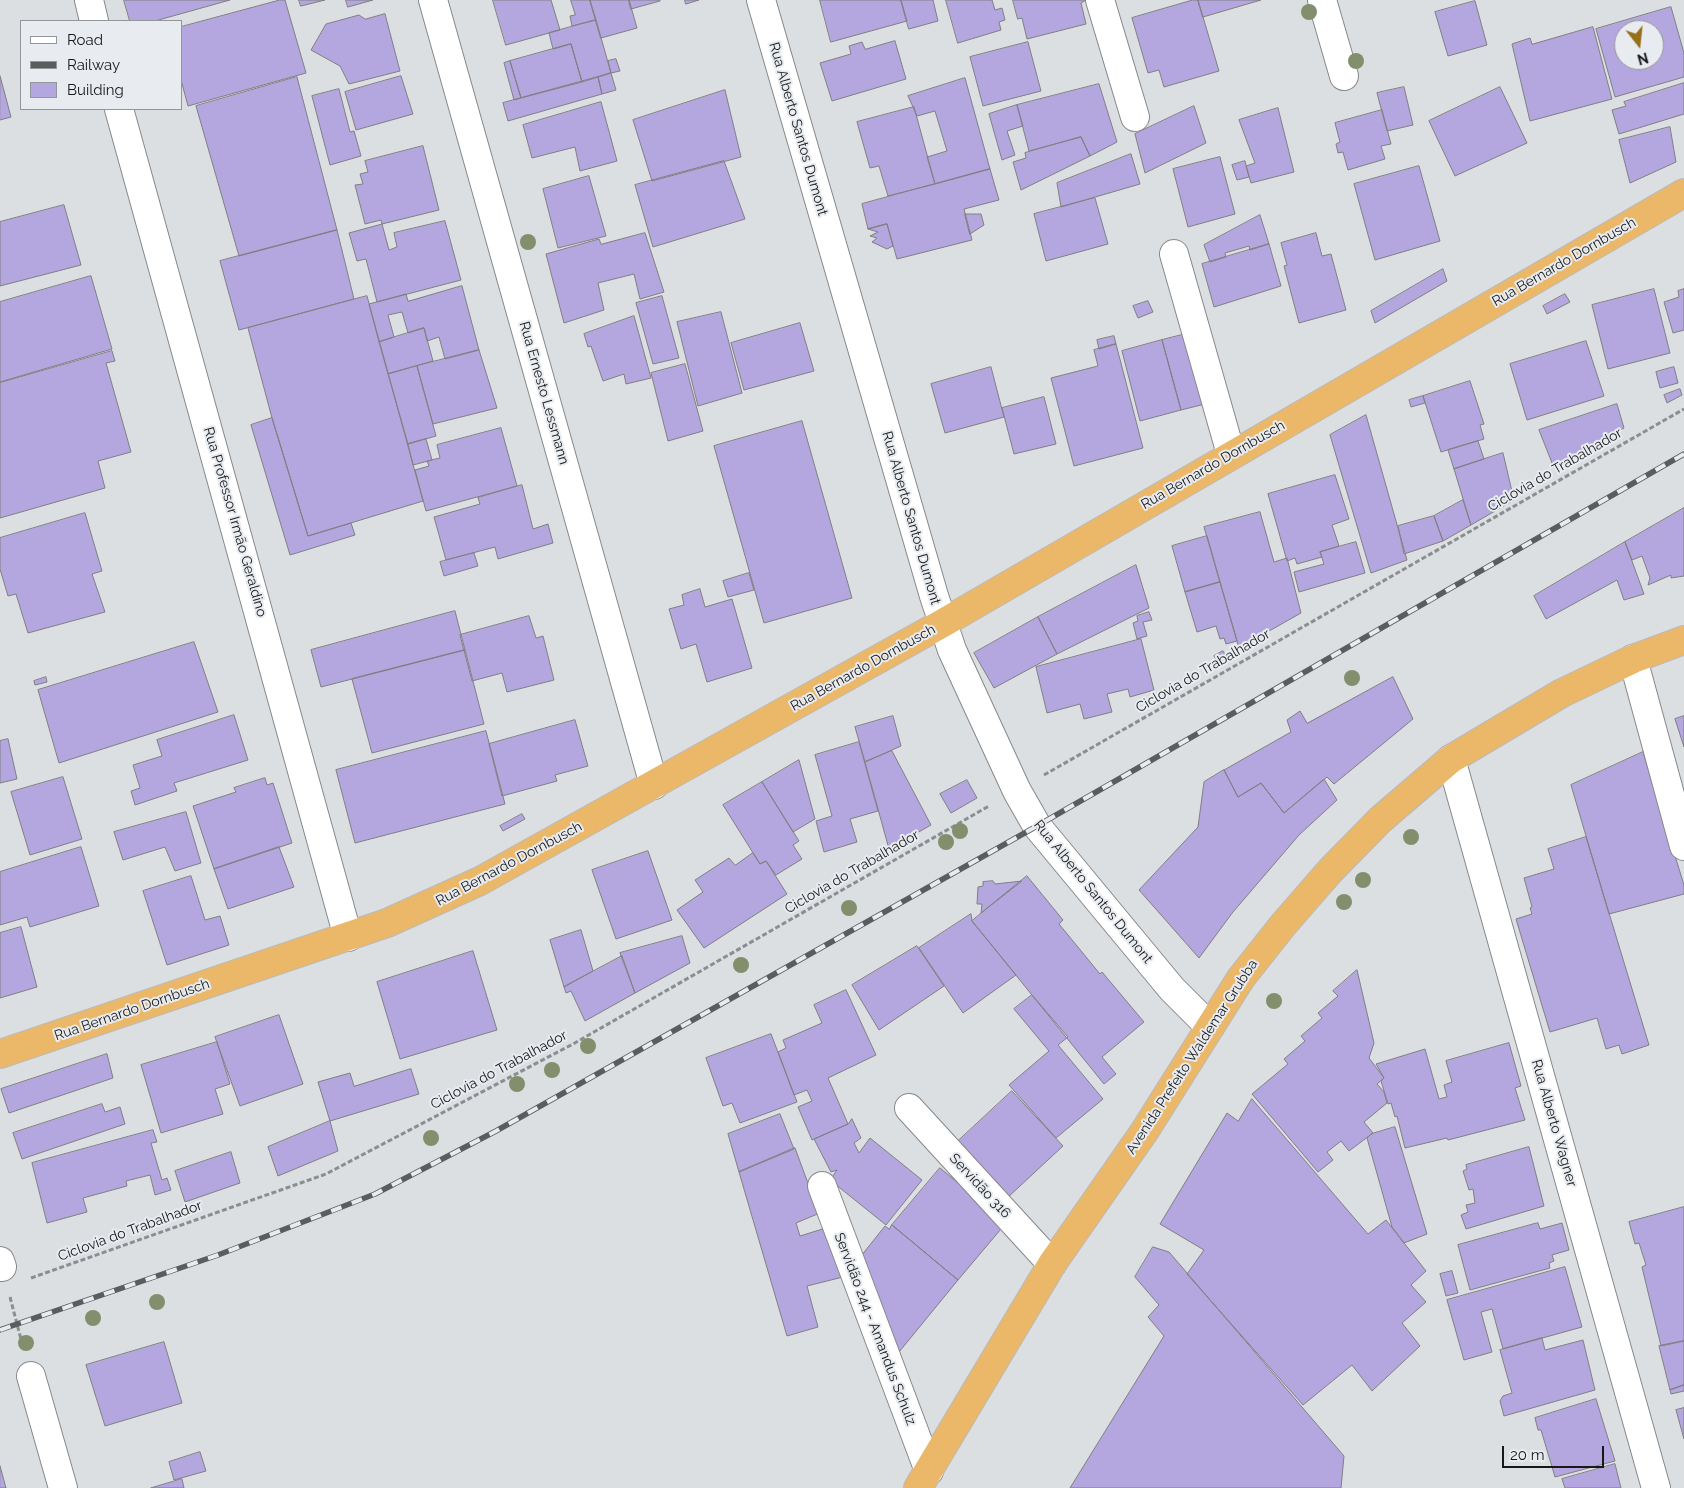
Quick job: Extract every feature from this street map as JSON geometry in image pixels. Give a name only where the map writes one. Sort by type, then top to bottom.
[{"type":"highway","name":"Rua Bernardo Dornbusch","points":[[0,1054],[348,937],[426,908],[480,881],[943,623],[1231,454],[1684,193]]},
{"type":"highway","name":"Avenida Prefeito Waldemar Grubba","points":[[924,1480],[1052,1264],[1144,1132],[1241,978],[1283,925],[1324,878],[1380,820],[1452,759],[1562,693],[1633,659],[1684,640]]},
{"type":"street","points":[[88,0],[94,20]]},
{"type":"street","name":"Rua Ernesto Lessmann","points":[[433,0],[654,785]]},
{"type":"street","name":"Rua Alberto Santos Dumont","points":[[761,0],[952,650],[1016,791],[1043,834],[1172,989],[1210,1027]]},
{"type":"street","points":[[1100,0],[1135,117]]},
{"type":"street","points":[[1322,0],[1344,76]]},
{"type":"street","name":"Rua Professor Irmão Geraldino","points":[[119,110],[348,937]]},
{"type":"street","points":[[1174,254],[1231,454]]},
{"type":"street","points":[[1633,659],[1684,846]]},
{"type":"street","name":"Rua Alberto Wagner","points":[[1452,759],[1656,1488]]},
{"type":"street","name":"Servidão 316","points":[[908,1108],[1052,1264]]},
{"type":"street","name":"Servidão 244 - Amandus Schulz","points":[[822,1186],[924,1480]]},
{"type":"street","points":[[31,1376],[63,1488]]},
{"type":"path","name":"Ciclovia do Trabalhador","points":[[3,1272],[326,1174],[573,1044],[1684,409]]},
{"type":"path","points":[[3,1272],[31,1376]]},
{"type":"building","points":[[124,0],[230,0],[159,20],[130,20]]},
{"type":"building","points":[[285,0],[306,73],[188,106],[182,84],[182,27]]},
{"type":"building","points":[[299,0],[325,0],[301,6]]},
{"type":"building","points":[[346,0],[373,0],[348,7]]},
{"type":"building","points":[[493,0],[551,0],[560,30],[506,45]]},
{"type":"building","points":[[571,0],[590,0],[596,20],[572,26],[570,16],[575,15]]},
{"type":"building","points":[[590,0],[629,0],[637,28],[601,38]]},
{"type":"building","points":[[629,0],[660,0],[660,1],[631,9]]},
{"type":"building","points":[[685,0],[699,0],[686,4]]},
{"type":"building","points":[[820,0],[901,0],[907,21],[831,42]]},
{"type":"building","points":[[901,0],[933,0],[938,21],[909,29]]},
{"type":"building","points":[[946,0],[992,0],[995,10],[1002,8],[1005,20],[999,22],[1001,30],[958,43]]},
{"type":"building","points":[[1013,0],[1086,0],[1081,3],[1086,24],[1027,39],[1022,18],[1018,19]]},
{"type":"building","points":[[1198,0],[1219,71],[1164,87],[1159,70],[1148,73],[1132,18]]},
{"type":"building","points":[[1198,0],[1261,0],[1203,17]]},
{"type":"building","points":[[1475,1],[1487,45],[1448,56],[1435,12]]},
{"type":"building","points":[[1671,7],[1684,53],[1684,77],[1615,97],[1596,29],[1614,24],[1614,70],[1664,70],[1664,20],[1627,20]]},
{"type":"building","points":[[385,14],[400,71],[349,84],[340,66],[311,50],[326,24],[359,15],[365,19]]},
{"type":"building","points":[[596,20],[611,73],[582,82],[571,44],[553,49],[549,33]]},
{"type":"building","points":[[1593,27],[1612,99],[1530,121],[1512,44],[1530,38],[1532,44]]},
{"type":"building","points":[[895,41],[906,79],[832,101],[820,63],[851,54],[849,46],[862,42],[865,49]]},
{"type":"building","points":[[1028,42],[1041,91],[983,106],[970,57]]},
{"type":"building","points":[[571,44],[582,82],[521,98],[510,61]]},
{"type":"building","points":[[616,59],[620,71],[611,73],[608,61]]},
{"type":"building","points":[[510,61],[521,98],[514,100],[504,63]]},
{"type":"building","points":[[611,73],[616,90],[602,94],[598,77]]},
{"type":"building","points":[[0,76],[11,117],[0,120]]},
{"type":"building","points":[[401,76],[413,114],[356,130],[345,92]]},
{"type":"building","points":[[297,77],[337,230],[239,256],[196,106]]},
{"type":"building","points":[[598,77],[602,94],[508,121],[503,103]]},
{"type":"building","points":[[965,78],[990,169],[935,184],[927,157],[947,151],[935,111],[917,116],[908,96]]},
{"type":"building","points":[[1684,83],[1684,114],[1619,134],[1612,110],[1626,106],[1624,102]]},
{"type":"building","points":[[1099,84],[1117,142],[1090,156],[1081,137],[1029,151],[1017,105]]},
{"type":"building","points":[[1404,87],[1413,125],[1387,131],[1377,93]]},
{"type":"building","points":[[1500,87],[1527,143],[1455,176],[1429,121]]},
{"type":"building","points":[[339,89],[350,132],[354,131],[361,156],[330,165],[312,96]]},
{"type":"building","points":[[725,90],[741,157],[652,181],[633,120]]},
{"type":"building","points":[[601,102],[617,161],[580,171],[575,147],[532,158],[523,125]]},
{"type":"building","points":[[1017,105],[1023,126],[1007,131],[1015,155],[1002,160],[989,114]]},
{"type":"building","points":[[1194,106],[1206,143],[1145,173],[1135,134]]},
{"type":"building","points":[[914,107],[935,184],[888,196],[879,166],[870,168],[857,122]]},
{"type":"building","points":[[1278,108],[1294,172],[1251,183],[1246,166],[1255,163],[1239,120]]},
{"type":"building","points":[[1382,110],[1391,144],[1381,146],[1385,159],[1348,170],[1343,152],[1338,153],[1336,144],[1340,142],[1335,123]]},
{"type":"building","points":[[1670,127],[1676,162],[1630,183],[1619,140]]},
{"type":"building","points":[[1081,137],[1090,156],[1021,190],[1013,162],[1026,158],[1025,153]]},
{"type":"building","points":[[423,146],[439,210],[382,224],[381,220],[365,224],[355,185],[363,184],[360,174],[368,172],[365,161]]},
{"type":"building","points":[[1131,154],[1140,184],[1061,207],[1057,183]]},
{"type":"building","points":[[1220,157],[1235,214],[1188,227],[1173,169]]},
{"type":"building","points":[[724,161],[745,219],[653,247],[635,185]]},
{"type":"building","points":[[1245,161],[1249,177],[1237,180],[1232,165]]},
{"type":"building","points":[[1419,166],[1440,241],[1375,260],[1354,184]]},
{"type":"building","points":[[990,169],[999,200],[964,209],[972,240],[897,259],[887,224],[868,229],[862,204]]},
{"type":"building","points":[[589,176],[606,236],[558,248],[543,189]]},
{"type":"building","points":[[1095,198],[1108,244],[1046,261],[1034,214]]},
{"type":"building","points":[[64,205],[81,265],[0,286],[0,222]]},
{"type":"building","points":[[965,214],[981,214],[984,225],[970,234]]},
{"type":"building","points":[[1260,215],[1269,244],[1250,250],[1249,246],[1225,253],[1226,257],[1210,262],[1204,245]]},
{"type":"building","points":[[445,221],[461,280],[377,302],[366,259],[357,261],[349,233],[382,224],[389,250],[397,247],[394,233]]},
{"type":"building","points":[[887,224],[893,246],[887,249],[872,242],[877,238],[870,236],[878,232],[868,229]]},
{"type":"building","points":[[337,230],[354,299],[239,330],[220,261]]},
{"type":"building","points":[[645,233],[664,292],[640,299],[634,274],[598,283],[604,310],[564,323],[546,254],[599,239],[601,244]]},
{"type":"building","points":[[1316,233],[1322,256],[1331,254],[1346,310],[1299,323],[1284,266],[1287,265],[1281,243]]},
{"type":"building","points":[[1269,244],[1281,286],[1214,307],[1202,264]]},
{"type":"building","points":[[1443,269],[1447,281],[1375,323],[1371,311]]},
{"type":"building","points":[[91,276],[112,349],[0,382],[0,302]]},
{"type":"building","points":[[462,286],[479,350],[445,359],[439,337],[427,341],[424,328],[408,333],[402,312],[388,315],[394,337],[379,342],[369,304],[406,294],[408,301]]},
{"type":"building","points":[[1654,289],[1670,353],[1608,369],[1592,305]]},
{"type":"building","points":[[1684,289],[1684,330],[1673,333],[1664,302],[1679,297],[1678,291]]},
{"type":"building","points":[[1565,294],[1570,302],[1547,314],[1543,306]]},
{"type":"building","points":[[367,296],[423,501],[308,536],[272,418],[248,328]]},
{"type":"building","points":[[662,296],[679,358],[653,364],[636,303]]},
{"type":"building","points":[[1148,301],[1153,312],[1138,318],[1133,306]]},
{"type":"building","points":[[721,312],[742,393],[698,406],[677,322]]},
{"type":"building","points":[[634,316],[651,378],[626,384],[624,374],[603,381],[591,346],[588,347],[584,334]]},
{"type":"building","points":[[800,323],[814,371],[744,390],[731,343]]},
{"type":"building","points":[[424,328],[433,361],[388,374],[379,342]]},
{"type":"building","points":[[1190,333],[1209,403],[1181,410],[1162,340]]},
{"type":"building","points":[[1114,336],[1116,344],[1099,349],[1097,340]]},
{"type":"building","points":[[1162,340],[1181,410],[1140,421],[1122,351]]},
{"type":"building","points":[[1586,341],[1604,396],[1527,420],[1510,364]]},
{"type":"building","points":[[1116,344],[1143,448],[1074,466],[1051,378],[1098,366],[1094,350]]},
{"type":"building","points":[[479,350],[497,408],[433,424],[417,366]]},
{"type":"building","points":[[112,351],[115,361],[106,363],[131,452],[98,461],[105,488],[0,518],[0,383]]},
{"type":"building","points":[[685,364],[703,431],[668,441],[651,373]]},
{"type":"building","points":[[417,366],[436,436],[408,444],[388,374]]},
{"type":"building","points":[[991,367],[1004,417],[945,433],[931,384]]},
{"type":"building","points":[[1674,367],[1678,383],[1660,388],[1656,372]]},
{"type":"building","points":[[1470,381],[1484,424],[1480,425],[1484,439],[1441,452],[1423,396]]},
{"type":"building","points":[[1680,389],[1682,395],[1667,403],[1664,395]]},
{"type":"building","points":[[1423,396],[1425,403],[1411,407],[1409,400]]},
{"type":"building","points":[[1044,397],[1056,444],[1014,454],[1002,408]]},
{"type":"building","points":[[1617,404],[1624,428],[1554,468],[1539,430]]},
{"type":"building","points":[[1366,415],[1407,560],[1371,573],[1330,435]]},
{"type":"building","points":[[272,418],[308,536],[351,523],[355,535],[290,555],[251,425]]},
{"type":"building","points":[[802,421],[852,598],[764,623],[714,446]]},
{"type":"building","points":[[501,428],[517,486],[426,511],[415,470],[429,466],[427,461],[440,458],[437,445]]},
{"type":"building","points":[[426,439],[432,460],[413,465],[408,444]]},
{"type":"building","points":[[1478,441],[1484,459],[1454,469],[1448,450]]},
{"type":"building","points":[[1503,453],[1514,500],[1471,525],[1454,469]]},
{"type":"building","points":[[1335,475],[1349,519],[1332,525],[1339,546],[1320,552],[1322,557],[1297,564],[1295,558],[1287,561],[1268,494]]},
{"type":"building","points":[[522,485],[533,529],[548,524],[553,543],[498,559],[495,547],[446,560],[434,517],[480,504],[478,498]]},
{"type":"building","points":[[1463,500],[1471,525],[1443,541],[1434,516]]},
{"type":"building","points":[[1684,508],[1684,576],[1671,578],[1671,575],[1648,585],[1650,578],[1642,556],[1632,560],[1625,542]]},
{"type":"building","points":[[1260,512],[1274,562],[1287,558],[1301,613],[1239,648],[1204,527]]},
{"type":"building","points":[[85,513],[102,571],[92,574],[105,612],[28,633],[16,594],[8,596],[0,569],[0,538]]},
{"type":"building","points":[[1434,516],[1443,541],[1404,554],[1398,526]]},
{"type":"building","points":[[1207,536],[1220,582],[1185,592],[1172,546]]},
{"type":"building","points":[[1356,542],[1365,573],[1299,592],[1294,572],[1324,564],[1320,552]]},
{"type":"building","points":[[1625,542],[1644,594],[1624,600],[1617,580],[1546,619],[1534,596]]},
{"type":"building","points":[[474,553],[478,566],[444,576],[440,562]]},
{"type":"building","points":[[1136,565],[1149,608],[1057,654],[1038,617]]},
{"type":"building","points":[[749,573],[754,590],[728,597],[723,581]]},
{"type":"building","points":[[1220,582],[1237,641],[1226,644],[1224,638],[1220,639],[1216,626],[1197,632],[1185,592]]},
{"type":"building","points":[[700,589],[705,607],[732,599],[752,668],[707,682],[696,644],[681,649],[669,609],[684,605],[682,595]]},
{"type":"building","points":[[455,611],[465,650],[321,687],[311,650]]},
{"type":"building","points":[[1149,612],[1152,620],[1143,622],[1147,636],[1137,639],[1133,623],[1138,621],[1137,616]]},
{"type":"building","points":[[529,616],[536,638],[543,636],[554,680],[507,692],[502,673],[472,681],[460,635]]},
{"type":"building","points":[[1038,617],[1057,654],[994,688],[974,653]]},
{"type":"building","points":[[1141,639],[1154,690],[1130,697],[1128,689],[1107,694],[1112,712],[1084,719],[1080,704],[1047,713],[1036,667]]},
{"type":"building","points":[[194,642],[218,712],[59,763],[38,690]]},
{"type":"building","points":[[465,650],[484,724],[372,753],[352,679]]},
{"type":"building","points":[[1223,651],[1226,656],[1217,661],[1214,656]]},
{"type":"building","points":[[46,677],[47,682],[35,685],[34,681]]},
{"type":"building","points":[[1393,677],[1413,719],[1334,784],[1327,777],[1284,813],[1261,783],[1238,797],[1224,770],[1291,732],[1287,720],[1300,711],[1307,723]]},
{"type":"building","points":[[234,715],[248,760],[174,783],[177,791],[135,805],[131,791],[140,788],[133,765],[162,756],[157,740]]},
{"type":"building","points":[[893,716],[901,746],[865,762],[855,727]]},
{"type":"building","points":[[1684,716],[1684,747],[1675,719]]},
{"type":"building","points":[[575,720],[588,766],[555,775],[557,781],[502,796],[489,744]]},
{"type":"building","points":[[486,731],[505,804],[355,843],[336,770]]},
{"type":"building","points":[[8,739],[17,779],[0,783],[0,741]]},
{"type":"building","points":[[859,742],[878,811],[850,819],[857,842],[824,852],[816,821],[832,816],[815,755]]},
{"type":"building","points":[[892,751],[931,825],[889,849],[865,762]]},
{"type":"building","points":[[1643,752],[1684,885],[1684,894],[1609,914],[1571,785]]},
{"type":"building","points":[[799,760],[815,819],[793,832],[762,782]]},
{"type":"building","points":[[1224,770],[1238,797],[1261,783],[1284,813],[1324,779],[1337,800],[1299,835],[1233,912],[1199,958],[1139,890],[1198,827],[1204,782]]},
{"type":"building","points":[[63,777],[82,839],[30,855],[11,792]]},
{"type":"building","points":[[265,778],[267,785],[273,783],[292,843],[214,869],[193,806],[236,792],[234,788]]},
{"type":"building","points":[[967,780],[977,798],[951,813],[940,794]]},
{"type":"building","points":[[762,782],[799,841],[793,845],[802,859],[776,875],[766,861],[760,864],[723,805]]},
{"type":"building","points":[[186,812],[201,863],[175,871],[165,847],[123,860],[114,832]]},
{"type":"building","points":[[522,814],[525,819],[503,831],[500,826]]},
{"type":"building","points":[[1586,837],[1649,1045],[1622,1054],[1619,1045],[1606,1049],[1597,1018],[1550,1032],[1516,919],[1532,914],[1530,908],[1532,907],[1524,878],[1554,869],[1548,849]]},
{"type":"building","points":[[81,847],[99,906],[30,927],[27,917],[0,925],[0,872]]},
{"type":"building","points":[[279,847],[294,887],[228,909],[214,869]]},
{"type":"building","points":[[648,851],[672,920],[616,939],[592,870]]},
{"type":"building","points":[[753,853],[760,864],[766,861],[787,894],[704,948],[677,910],[703,892],[695,880],[729,858],[735,865]]},
{"type":"building","points":[[191,876],[205,920],[220,916],[229,945],[167,965],[143,891]]},
{"type":"building","points":[[1027,876],[1063,920],[1059,924],[1100,974],[1102,972],[1144,1022],[1102,1057],[1116,1074],[1104,1084],[972,921]]},
{"type":"building","points":[[993,881],[995,884],[1022,881],[981,913],[982,904],[977,904],[978,887],[983,886],[983,882]]},
{"type":"building","points":[[971,914],[972,921],[1016,975],[963,1013],[919,948]]},
{"type":"building","points":[[21,927],[37,987],[0,998],[0,933]]},
{"type":"building","points":[[581,930],[593,971],[564,987],[550,940]]},
{"type":"building","points":[[682,936],[690,963],[635,993],[620,953]]},
{"type":"building","points":[[917,946],[944,986],[879,1030],[852,985]]},
{"type":"building","points":[[473,951],[497,1030],[400,1059],[377,982]]},
{"type":"building","points":[[622,956],[635,993],[585,1021],[571,991],[566,993],[564,987]]},
{"type":"building","points":[[1357,970],[1374,1043],[1369,1058],[1384,1078],[1377,1084],[1384,1092],[1387,1103],[1364,1122],[1373,1133],[1349,1151],[1341,1141],[1327,1152],[1333,1160],[1318,1172],[1252,1094],[1288,1064],[1284,1059],[1305,1041],[1301,1036],[1322,1018],[1318,1013],[1338,996],[1333,991]]},
{"type":"building","points":[[846,990],[876,1055],[828,1078],[848,1124],[812,1140],[798,1107],[812,1101],[807,1090],[794,1095],[778,1052],[786,1048],[783,1040],[822,1023],[814,1005]]},
{"type":"building","points":[[1032,995],[1068,1037],[1058,1045],[1103,1099],[1056,1138],[1009,1085],[1049,1051],[1014,1009]]},
{"type":"building","points":[[279,1015],[303,1084],[240,1106],[215,1037]]},
{"type":"building","points":[[771,1034],[797,1102],[740,1123],[732,1103],[723,1106],[706,1058]]},
{"type":"building","points":[[217,1042],[230,1084],[215,1089],[223,1114],[161,1133],[141,1065]]},
{"type":"building","points":[[1509,1043],[1521,1086],[1515,1088],[1525,1120],[1448,1140],[1447,1138],[1405,1148],[1397,1116],[1395,1117],[1391,1103],[1388,1104],[1381,1081],[1384,1078],[1376,1064],[1425,1049],[1439,1099],[1447,1097],[1444,1085],[1452,1082],[1446,1061]]},
{"type":"building","points":[[107,1054],[113,1078],[9,1113],[1,1089]]},
{"type":"building","points":[[411,1069],[419,1094],[330,1121],[318,1082],[350,1073],[354,1086]]},
{"type":"building","points":[[1012,1091],[1063,1146],[1006,1199],[955,1144]]},
{"type":"building","points":[[1252,1099],[1368,1234],[1386,1220],[1426,1271],[1411,1285],[1426,1302],[1402,1323],[1420,1346],[1372,1391],[1352,1365],[1303,1405],[1187,1274],[1204,1250],[1160,1224],[1227,1113],[1238,1121]]},
{"type":"building","points":[[102,1104],[105,1112],[120,1107],[125,1124],[22,1159],[13,1133]]},
{"type":"building","points":[[780,1114],[794,1149],[739,1172],[728,1134]]},
{"type":"building","points":[[852,1119],[861,1138],[854,1143],[859,1153],[870,1138],[922,1180],[886,1225],[830,1180],[837,1170],[831,1172],[814,1139],[848,1124]]},
{"type":"building","points":[[330,1121],[338,1151],[278,1176],[268,1147]]},
{"type":"building","points":[[1395,1127],[1427,1234],[1404,1243],[1392,1227],[1367,1138],[1371,1134]]},
{"type":"building","points":[[153,1130],[157,1142],[151,1143],[162,1180],[167,1178],[171,1190],[155,1195],[150,1175],[126,1181],[127,1186],[83,1198],[87,1212],[47,1223],[32,1163]]},
{"type":"building","points":[[1529,1147],[1544,1206],[1466,1229],[1461,1215],[1468,1212],[1466,1205],[1475,1203],[1473,1189],[1469,1190],[1463,1171],[1467,1169],[1466,1165]]},
{"type":"building","points":[[795,1148],[809,1186],[827,1210],[796,1223],[800,1236],[829,1227],[843,1277],[807,1286],[818,1327],[787,1336],[739,1172]]},
{"type":"building","points":[[231,1152],[240,1183],[185,1202],[175,1171]]},
{"type":"building","points":[[940,1168],[1006,1223],[958,1280],[892,1225]]},
{"type":"building","points":[[1684,1207],[1684,1341],[1661,1346],[1642,1267],[1646,1265],[1639,1243],[1635,1244],[1629,1222]]},
{"type":"building","points":[[1538,1223],[1540,1229],[1562,1223],[1569,1250],[1552,1255],[1554,1261],[1549,1263],[1550,1268],[1470,1290],[1458,1245]]},
{"type":"building","points":[[892,1225],[958,1280],[899,1352],[861,1256],[885,1226],[889,1229]]},
{"type":"building","points":[[1153,1247],[1169,1252],[1344,1456],[1341,1488],[1070,1488],[1164,1336],[1148,1317],[1159,1305],[1135,1277]]},
{"type":"building","points":[[1565,1267],[1582,1327],[1503,1349],[1492,1309],[1481,1312],[1492,1352],[1464,1360],[1447,1300]]},
{"type":"building","points":[[1452,1271],[1458,1293],[1446,1296],[1440,1274]]},
{"type":"building","points":[[1542,1338],[1545,1350],[1583,1340],[1595,1390],[1504,1416],[1500,1401],[1503,1396],[1512,1393],[1500,1350]]},
{"type":"building","points":[[1684,1341],[1684,1385],[1670,1390],[1659,1346]]},
{"type":"building","points":[[164,1342],[182,1403],[105,1426],[86,1365]]},
{"type":"building","points":[[1684,1385],[1684,1391],[1671,1394],[1670,1390]]},
{"type":"building","points":[[1596,1399],[1615,1461],[1555,1477],[1541,1430],[1538,1430],[1535,1418]]},
{"type":"building","points":[[1684,1408],[1684,1439],[1676,1410]]},
{"type":"building","points":[[200,1452],[206,1471],[174,1480],[169,1462]]},
{"type":"building","points":[[1615,1464],[1621,1488],[1565,1488],[1562,1479]]},
{"type":"building","points":[[0,1466],[6,1488],[0,1488]]},
{"type":"building","points":[[182,1479],[184,1488],[151,1488]]},
{"type":"railway","points":[[0,1330],[218,1255],[375,1194],[496,1131],[1037,826],[1684,454]]}]
